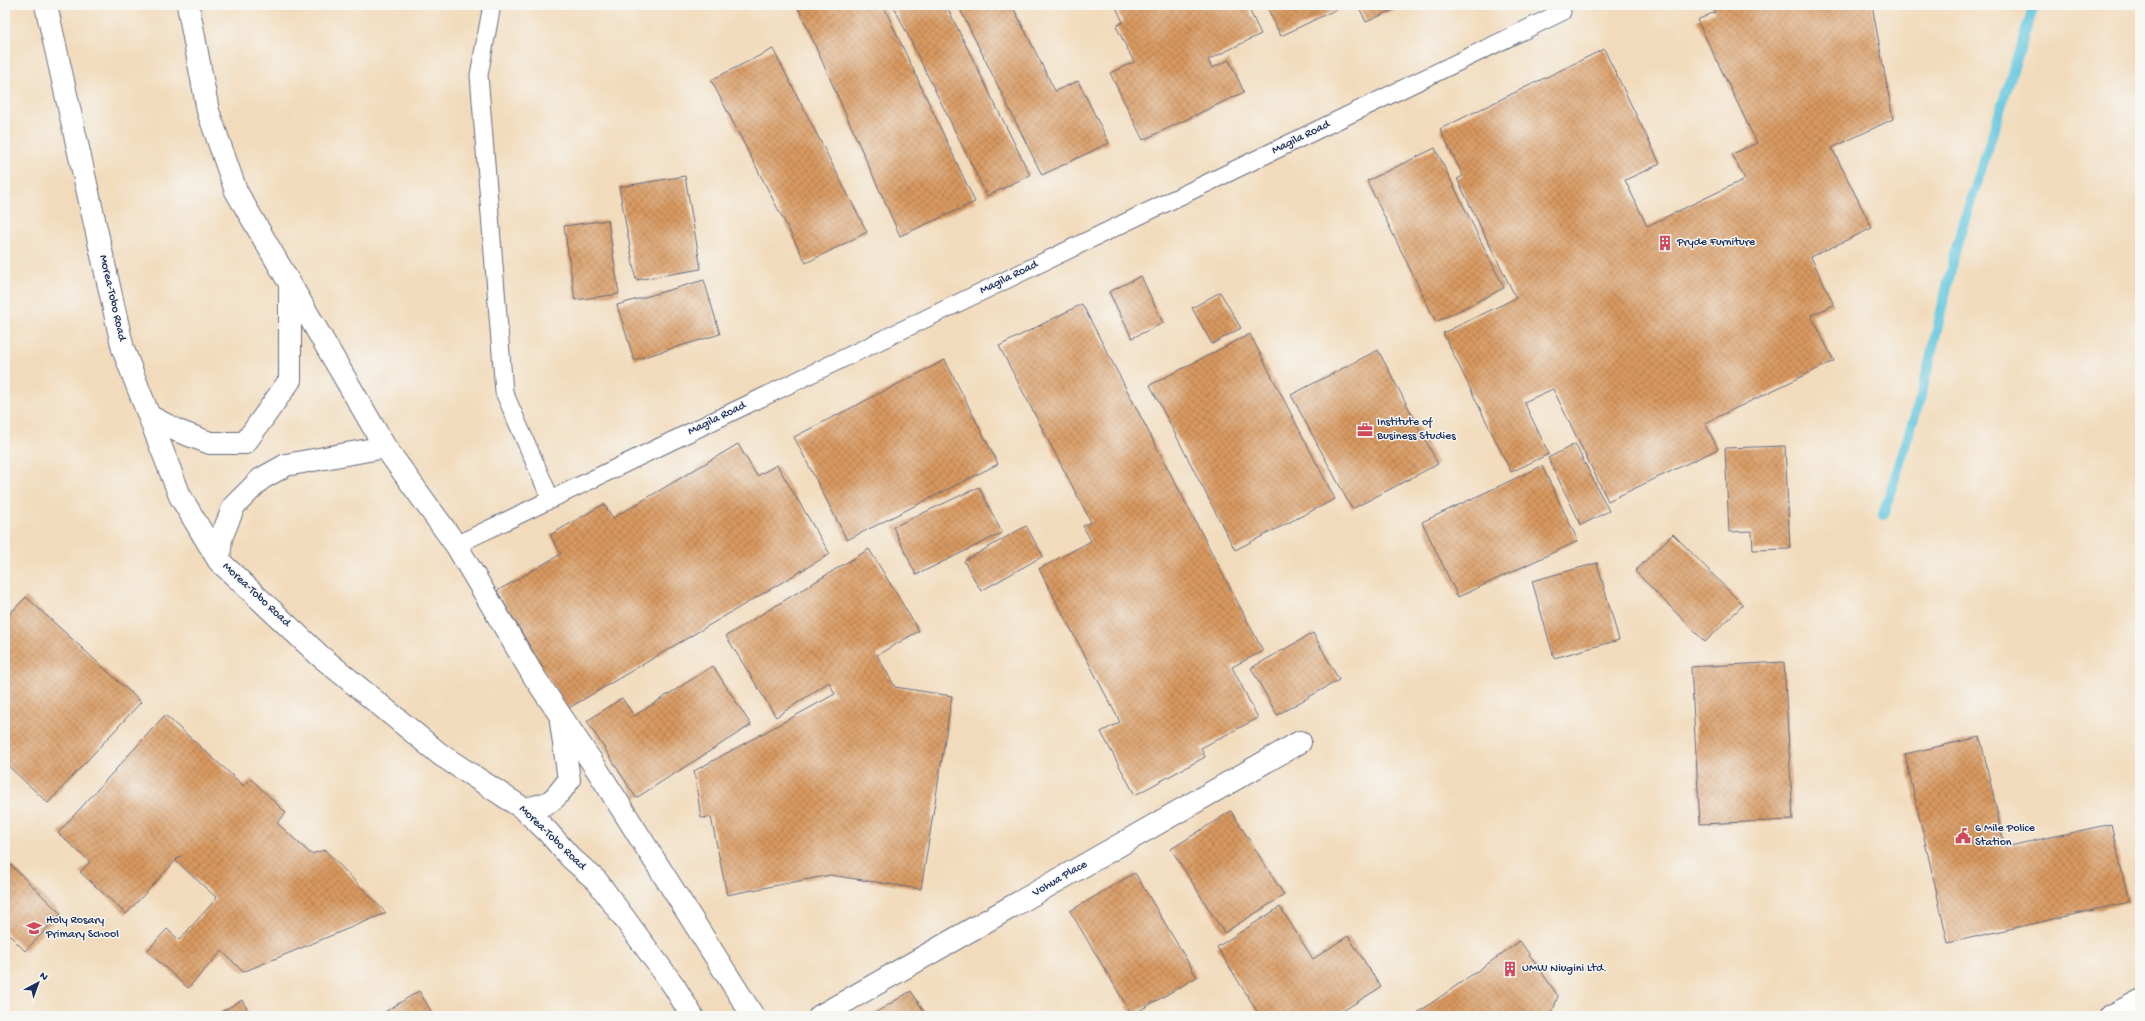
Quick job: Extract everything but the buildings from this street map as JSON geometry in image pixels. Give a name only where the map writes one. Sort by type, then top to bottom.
[{"type":"main road","name":"Morea-Tobo Road","points":[[46,5],[123,349],[180,496],[219,560],[325,660],[441,755],[524,809],[547,830],[570,858],[597,881],[674,986],[692,1016]]},
{"type":"main road","points":[[188,5],[208,111],[236,191],[385,447],[456,545],[533,676],[602,778],[753,1016]]},
{"type":"main road","points":[[149,416],[178,431],[210,443],[245,443],[290,380],[290,284]]},
{"type":"main road","points":[[219,560],[221,538],[234,506],[261,479],[286,465],[385,447]]},
{"type":"main road","points":[[524,809],[546,805],[555,799],[569,780],[561,719]]},
{"type":"main road","name":"Vohua Place","points":[[820,1016],[1300,742]]},
{"type":"main road","points":[[2111,1016],[2140,1001]]},
{"type":"lane","points":[[492,5],[478,75],[504,392],[551,500]]},
{"type":"lane","name":"Magila Road","points":[[456,545],[1562,12]]},
{"type":"waterway","points":[[1883,515],[1922,393],[1957,244],[2034,5]]},
{"type":"place","name":"Pryde Furniture","points":[[1665,243]]},
{"type":"place","name":"Institute of Business Studies","points":[[1365,430]]},
{"type":"place","name":"6 Mile Police Station","points":[[1963,836]]},
{"type":"place","name":"Holy Rosary Primary School","points":[[34,928]]},
{"type":"place","name":"UMW Niugini Ltd.","points":[[1510,969]]}]
